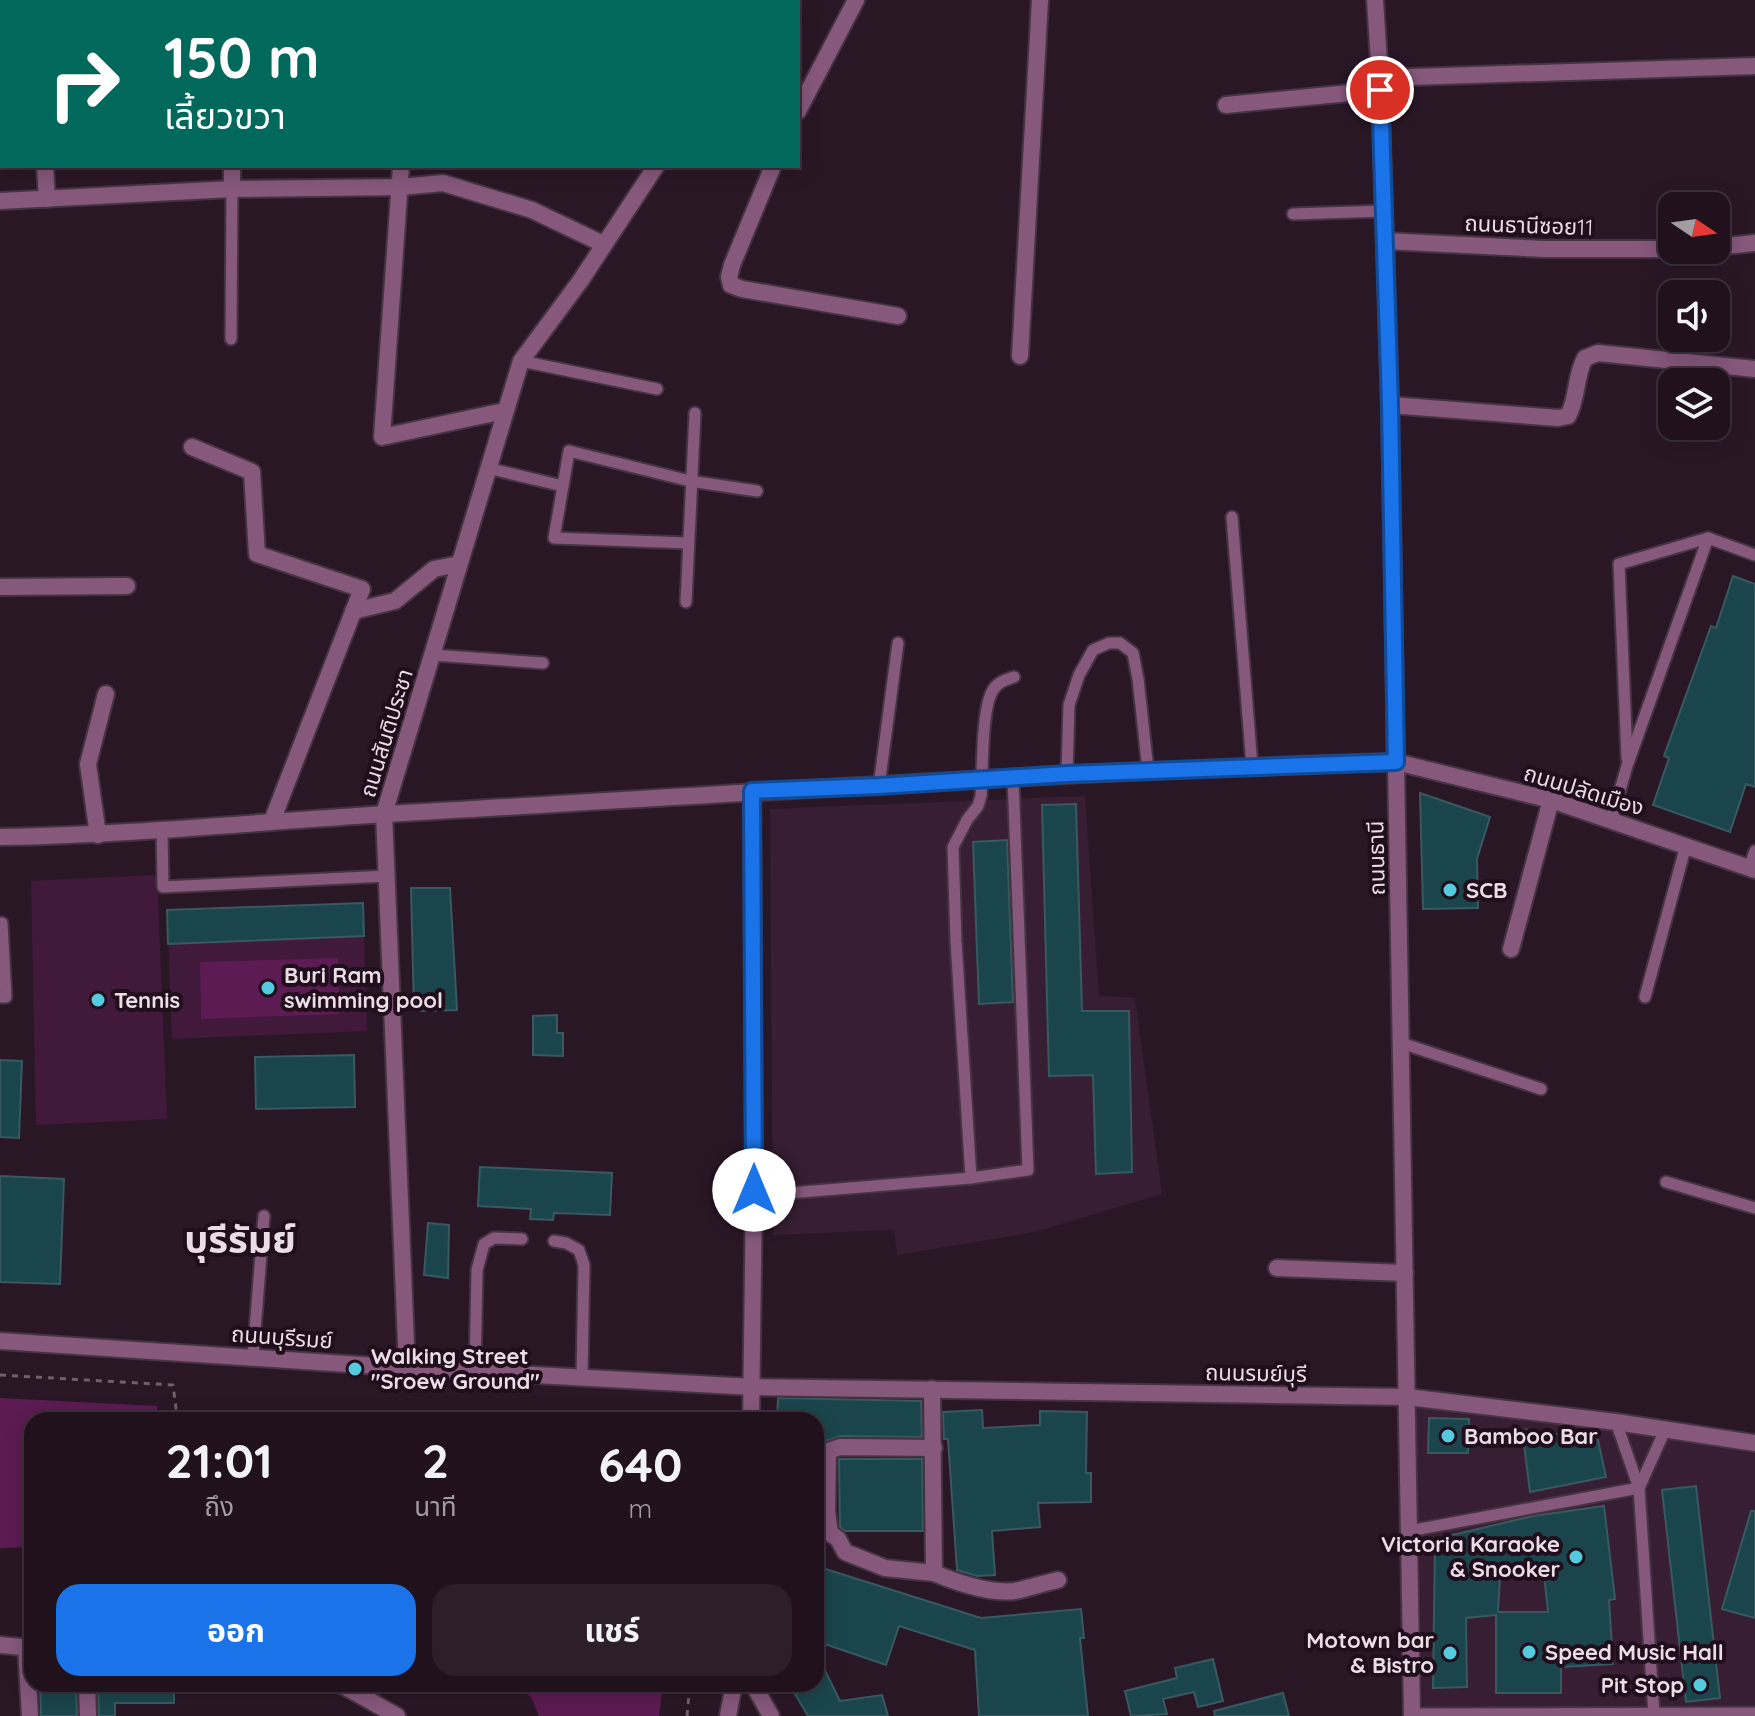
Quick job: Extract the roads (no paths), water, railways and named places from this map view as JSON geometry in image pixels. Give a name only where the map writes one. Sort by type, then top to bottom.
[{"type":"street","points":[[800,107],[856,0]]},
{"type":"street","points":[[1020,356],[1040,0]]},
{"type":"street","name":"ถนนธานี","points":[[1375,0],[1390,405],[1409,1531],[1409,1715]]},
{"type":"street","points":[[1226,105],[1380,84],[1755,66]]},
{"type":"street","points":[[45,168],[47,199]]},
{"type":"street","points":[[232,168],[232,189]]},
{"type":"street","points":[[401,168],[382,437],[504,411]]},
{"type":"street","name":"ถนนสันติประชา","points":[[407,1368],[384,814],[521,361],[581,280],[655,168]]},
{"type":"street","points":[[772,168],[732,265],[731,285],[898,316]]},
{"type":"street","points":[[0,201],[232,189],[401,187],[443,183],[532,210],[603,244]]},
{"type":"street","name":"ถนนธานีซอย11","points":[[1385,241],[1544,249],[1658,249]]},
{"type":"street","points":[[1730,246],[1755,243]]},
{"type":"street","points":[[1390,405],[1558,418],[1568,416],[1573,407],[1577,372],[1585,358],[1598,353],[1755,369]]},
{"type":"street","points":[[192,447],[252,472],[257,554],[362,589],[272,821]]},
{"type":"street","points":[[353,611],[395,601],[434,569],[459,564]]},
{"type":"street","points":[[0,587],[127,586]]},
{"type":"street","points":[[98,835],[88,764],[106,694]]},
{"type":"street","name":"ถนนปลัดเมือง","points":[[0,837],[98,835],[272,821],[1067,774],[1396,762],[1551,800],[1752,869]]},
{"type":"street","points":[[751,1412],[752,791]]},
{"type":"street","points":[[1511,949],[1551,800]]},
{"type":"street","points":[[1277,1268],[1405,1273]]},
{"type":"street","name":"ถนนบุรีรมย์","points":[[0,1341],[753,1387]]},
{"type":"street","name":"ถนนรมย์บุรี","points":[[753,1387],[1407,1397],[1616,1422],[1755,1443]]},
{"type":"street","points":[[932,1389],[934,1573]]},
{"type":"street","points":[[824,1485],[828,1451],[840,1447],[934,1448]]},
{"type":"street","points":[[824,1518],[830,1533],[838,1539],[845,1552],[885,1568],[934,1573],[956,1582],[996,1590],[1013,1591],[1058,1580]]},
{"type":"street","points":[[0,1645],[24,1647]]},
{"type":"street","points":[[30,1692],[30,1716]]},
{"type":"street","points":[[87,1692],[88,1716]]},
{"type":"street","points":[[354,1692],[397,1716]]},
{"type":"street","points":[[728,1716],[732,1692]]},
{"type":"street","points":[[758,1692],[771,1716]]},
{"type":"lane","points":[[231,339],[232,189]]},
{"type":"lane","points":[[1293,214],[1384,211]]},
{"type":"lane","points":[[521,361],[657,389]]},
{"type":"lane","points":[[686,602],[695,413]]},
{"type":"lane","points":[[688,543],[554,538],[569,451],[690,481],[757,491]]},
{"type":"lane","points":[[487,468],[563,486]]},
{"type":"lane","points":[[1232,517],[1252,766]]},
{"type":"lane","points":[[1611,821],[1627,766],[1708,538]]},
{"type":"lane","points":[[1627,766],[1619,564],[1708,538],[1755,555]]},
{"type":"lane","points":[[879,786],[898,643]]},
{"type":"lane","points":[[1067,774],[1069,705],[1079,675],[1093,650],[1109,643],[1120,643],[1133,653],[1148,770]]},
{"type":"lane","points":[[433,655],[543,663]]},
{"type":"lane","points":[[971,1178],[953,847],[978,806],[991,691],[1000,682],[1014,677]]},
{"type":"lane","points":[[754,1196],[971,1178],[1028,1170],[1013,778]]},
{"type":"lane","points":[[162,830],[163,887],[387,876]]},
{"type":"lane","points":[[1645,997],[1686,845]]},
{"type":"lane","points":[[1752,869],[1755,851]]},
{"type":"lane","points":[[0,923],[6,997],[0,997]]},
{"type":"lane","points":[[1401,1043],[1541,1089]]},
{"type":"lane","points":[[1666,1182],[1755,1208]]},
{"type":"lane","points":[[253,1356],[264,1216]]},
{"type":"lane","points":[[475,1372],[477,1270],[484,1244],[494,1238],[522,1239]]},
{"type":"lane","points":[[554,1241],[579,1250],[584,1265],[582,1377]]},
{"type":"lane","points":[[1616,1422],[1639,1488],[1654,1715]]},
{"type":"lane","points":[[1639,1488],[1665,1430]]},
{"type":"lane","points":[[1409,1531],[1639,1488]]},
{"type":"lane","points":[[1409,1715],[1755,1713]]},
{"type":"place","name":"SCB","points":[[1450,890]]},
{"type":"place","name":"Buri Ram swimming pool","points":[[268,988]]},
{"type":"place","name":"Tennis","points":[[98,1000]]},
{"type":"place","name":"Walking Street \"Sroew Ground\"","points":[[355,1369]]},
{"type":"place","name":"Bamboo Bar","points":[[1448,1436]]},
{"type":"place","name":"Victoria Karaoke & Snooker","points":[[1576,1557]]},
{"type":"place","name":"Speed Music Hall","points":[[1529,1652]]},
{"type":"place","name":"Motown bar & Bistro","points":[[1450,1653]]},
{"type":"place","name":"Pit Stop","points":[[1700,1685]]},
{"type":"district","name":"บุรีรัมย์","points":[[240,1239]]}]
